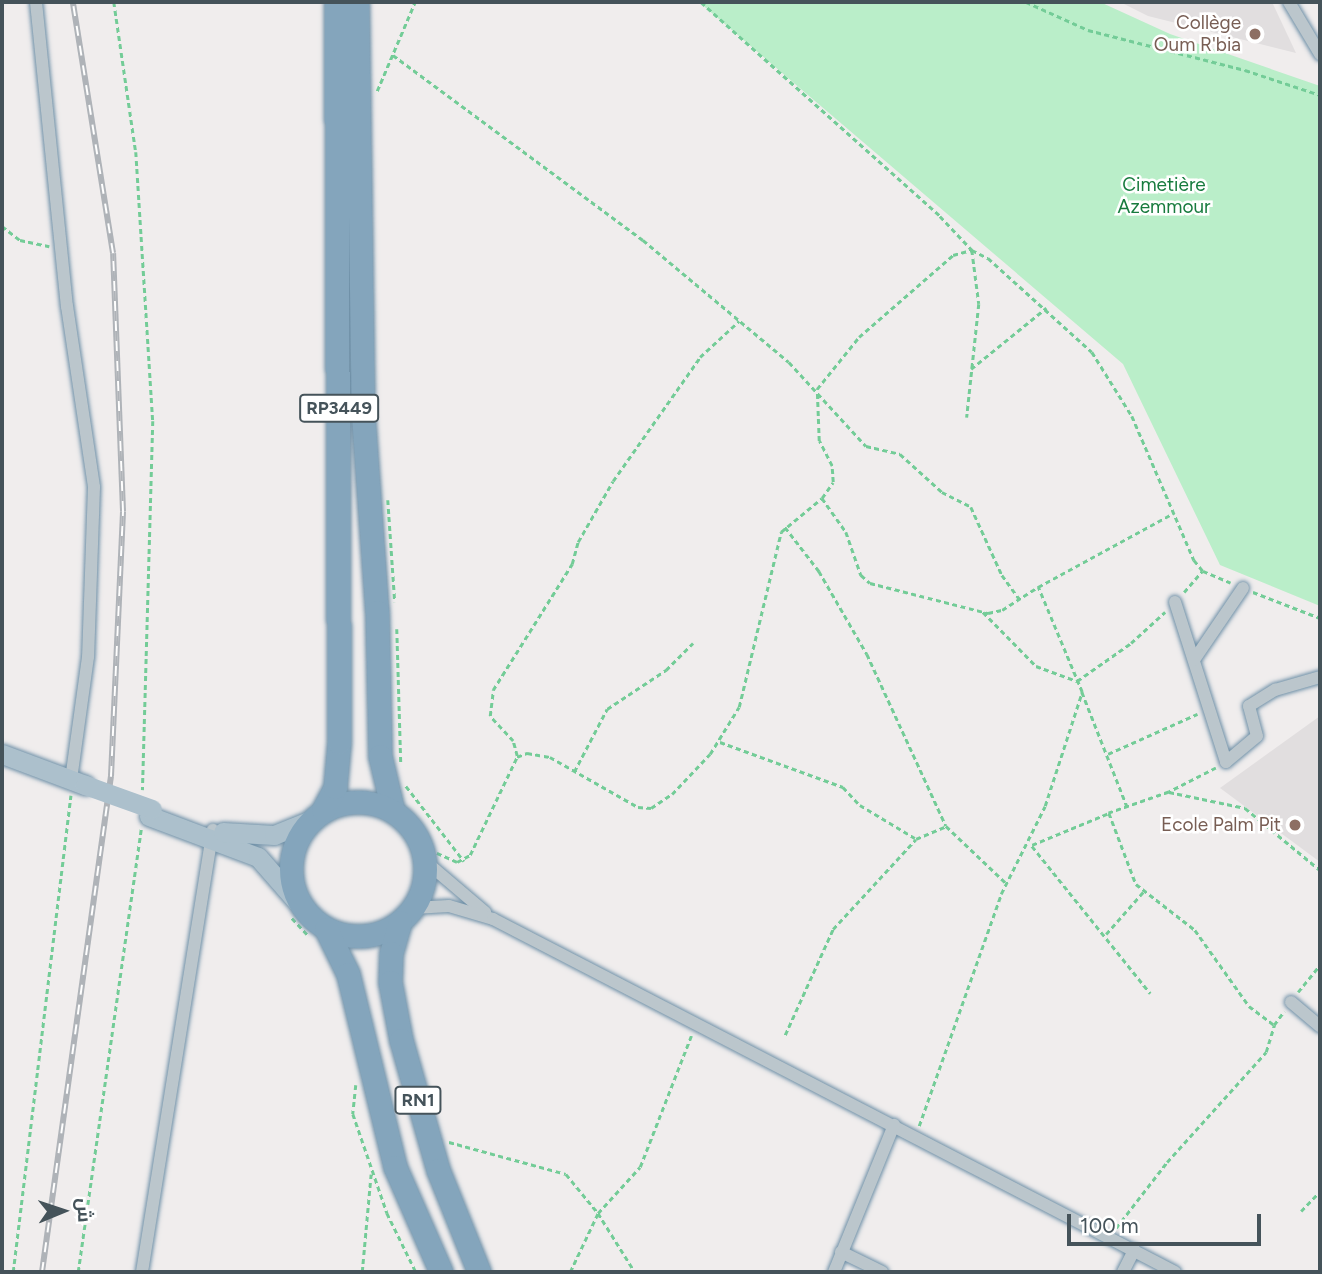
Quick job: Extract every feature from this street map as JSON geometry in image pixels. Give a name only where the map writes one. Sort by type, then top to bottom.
[{"type":"highway","name":"RP3449","points":[[316,816],[335,787],[339,742],[336,2]]},
{"type":"highway","name":"RP3449","points":[[357,2],[363,414],[376,599],[380,757],[393,811]]},
{"type":"highway","name":"RN1","points":[[316,816],[358,801],[393,811]]},
{"type":"highway","points":[[393,811],[410,826],[423,853]]},
{"type":"highway","points":[[295,909],[292,852],[316,816]]},
{"type":"highway","name":"RN1","points":[[423,853],[421,893],[407,915],[391,953],[390,982],[426,1129],[479,1272]]},
{"type":"highway","name":"RN1","points":[[295,909],[321,936],[348,974],[395,1167],[441,1272]]},
{"type":"highway","points":[[321,936],[372,935],[407,915]]},
{"type":"main road","name":"RN1","points":[[2,754],[78,788]]},
{"type":"main road","name":"RN1","points":[[2,763],[147,809],[212,834],[258,857],[295,909]]},
{"type":"main road","name":"RN1","points":[[212,834],[255,837],[316,816]]},
{"type":"street","points":[[36,2],[61,247],[94,487],[89,657],[78,788]]},
{"type":"street","points":[[1289,2],[1320,54]]},
{"type":"street","points":[[1194,660],[1243,588]]},
{"type":"street","points":[[1175,602],[1226,762],[1257,736],[1249,706],[1275,690],[1320,677]]},
{"type":"street","points":[[142,1272],[212,834]]},
{"type":"street","points":[[423,853],[493,919]]},
{"type":"street","points":[[407,915],[449,906],[493,919],[1175,1272]]},
{"type":"street","points":[[1291,1002],[1320,1026]]},
{"type":"street","points":[[834,1272],[894,1125]]},
{"type":"street","points":[[1123,1272],[1134,1250]]},
{"type":"street","points":[[841,1252],[882,1272]]},
{"type":"path","points":[[78,1272],[147,809],[153,421],[145,249],[131,104],[114,2]]},
{"type":"path","points":[[373,101],[415,2]]},
{"type":"path","points":[[701,2],[940,216],[972,250],[1004,270],[1093,352],[1142,436],[1174,513],[1203,570],[1320,618]]},
{"type":"path","points":[[1027,2],[1088,30],[1245,70],[1320,95]]},
{"type":"path","points":[[393,55],[643,240],[817,389],[866,446],[900,454],[942,492],[971,507],[1002,575],[1020,600]]},
{"type":"path","points":[[2,226],[20,240],[61,247]]},
{"type":"path","points":[[967,418],[979,303],[972,250]]},
{"type":"path","points":[[517,757],[541,753],[638,807],[651,808],[672,794],[720,742],[742,698],[784,527],[822,498],[834,475],[820,441],[817,389],[859,337],[922,279],[949,257],[972,250]]},
{"type":"path","points":[[971,369],[1046,308]]},
{"type":"path","points":[[464,860],[517,757],[513,741],[490,716],[493,690],[572,564],[578,542],[613,481],[700,357],[739,321]]},
{"type":"path","points":[[387,491],[396,611]]},
{"type":"path","points":[[822,498],[846,532],[865,580],[982,612],[996,612],[1020,600],[1038,587],[1174,513]]},
{"type":"path","points":[[784,527],[819,570],[867,654],[946,826],[1006,883]]},
{"type":"path","points":[[1077,681],[1131,643],[1175,602],[1203,570]]},
{"type":"path","points":[[1038,587],[1127,806]]},
{"type":"path","points":[[982,612],[1036,666],[1077,681]]},
{"type":"path","points":[[396,624],[402,768]]},
{"type":"path","points":[[575,772],[607,709],[672,666],[693,643]]},
{"type":"path","points":[[915,1136],[1006,883],[1031,844],[1082,692]]},
{"type":"path","points":[[1108,754],[1209,709]]},
{"type":"path","points":[[720,742],[843,787],[860,805],[916,839]]},
{"type":"path","points":[[1031,844],[1169,792],[1226,762]]},
{"type":"path","points":[[403,778],[408,792],[464,860]]},
{"type":"path","points":[[13,1272],[78,788]]},
{"type":"path","points":[[1169,792],[1245,808],[1320,870]]},
{"type":"path","points":[[1109,813],[1143,892],[1195,930],[1249,1006],[1274,1025]]},
{"type":"path","points":[[785,1035],[833,929],[916,839],[946,826]]},
{"type":"path","points":[[1031,844],[1150,993]]},
{"type":"path","points":[[423,853],[464,860]]},
{"type":"path","points":[[1105,935],[1143,892]]},
{"type":"path","points":[[295,909],[321,936]]},
{"type":"path","points":[[1109,1237],[1160,1170],[1266,1052],[1274,1025],[1320,965]]},
{"type":"path","points":[[570,1272],[598,1213],[624,1182],[636,1174],[644,1159],[696,1023]]},
{"type":"path","points":[[357,1079],[352,1109],[372,1171],[416,1272]]},
{"type":"path","points":[[426,1129],[453,1144],[566,1174],[598,1213],[635,1272]]},
{"type":"path","points":[[362,1272],[372,1171]]},
{"type":"path","points":[[1301,1211],[1320,1191]]},
{"type":"shaded area","name":"Collège Oum R'bia","points":[[1120,2],[1272,2],[1296,53],[1148,16]]},
{"type":"shaded area","name":"Ecole Palm Pit","points":[[1320,716],[1320,862],[1220,788]]},
{"type":"green space","name":"Cimetière Azemmour","points":[[699,2],[1100,2],[1170,34],[1320,86],[1320,606],[1220,565],[1123,364]]},
{"type":"railway","points":[[42,1272],[111,776],[123,511],[113,253],[73,2]]},
{"type":"place","name":"Collège Oum R'bia","points":[[1255,34]]},
{"type":"place","name":"Ecole Palm Pit","points":[[1295,825]]}]
